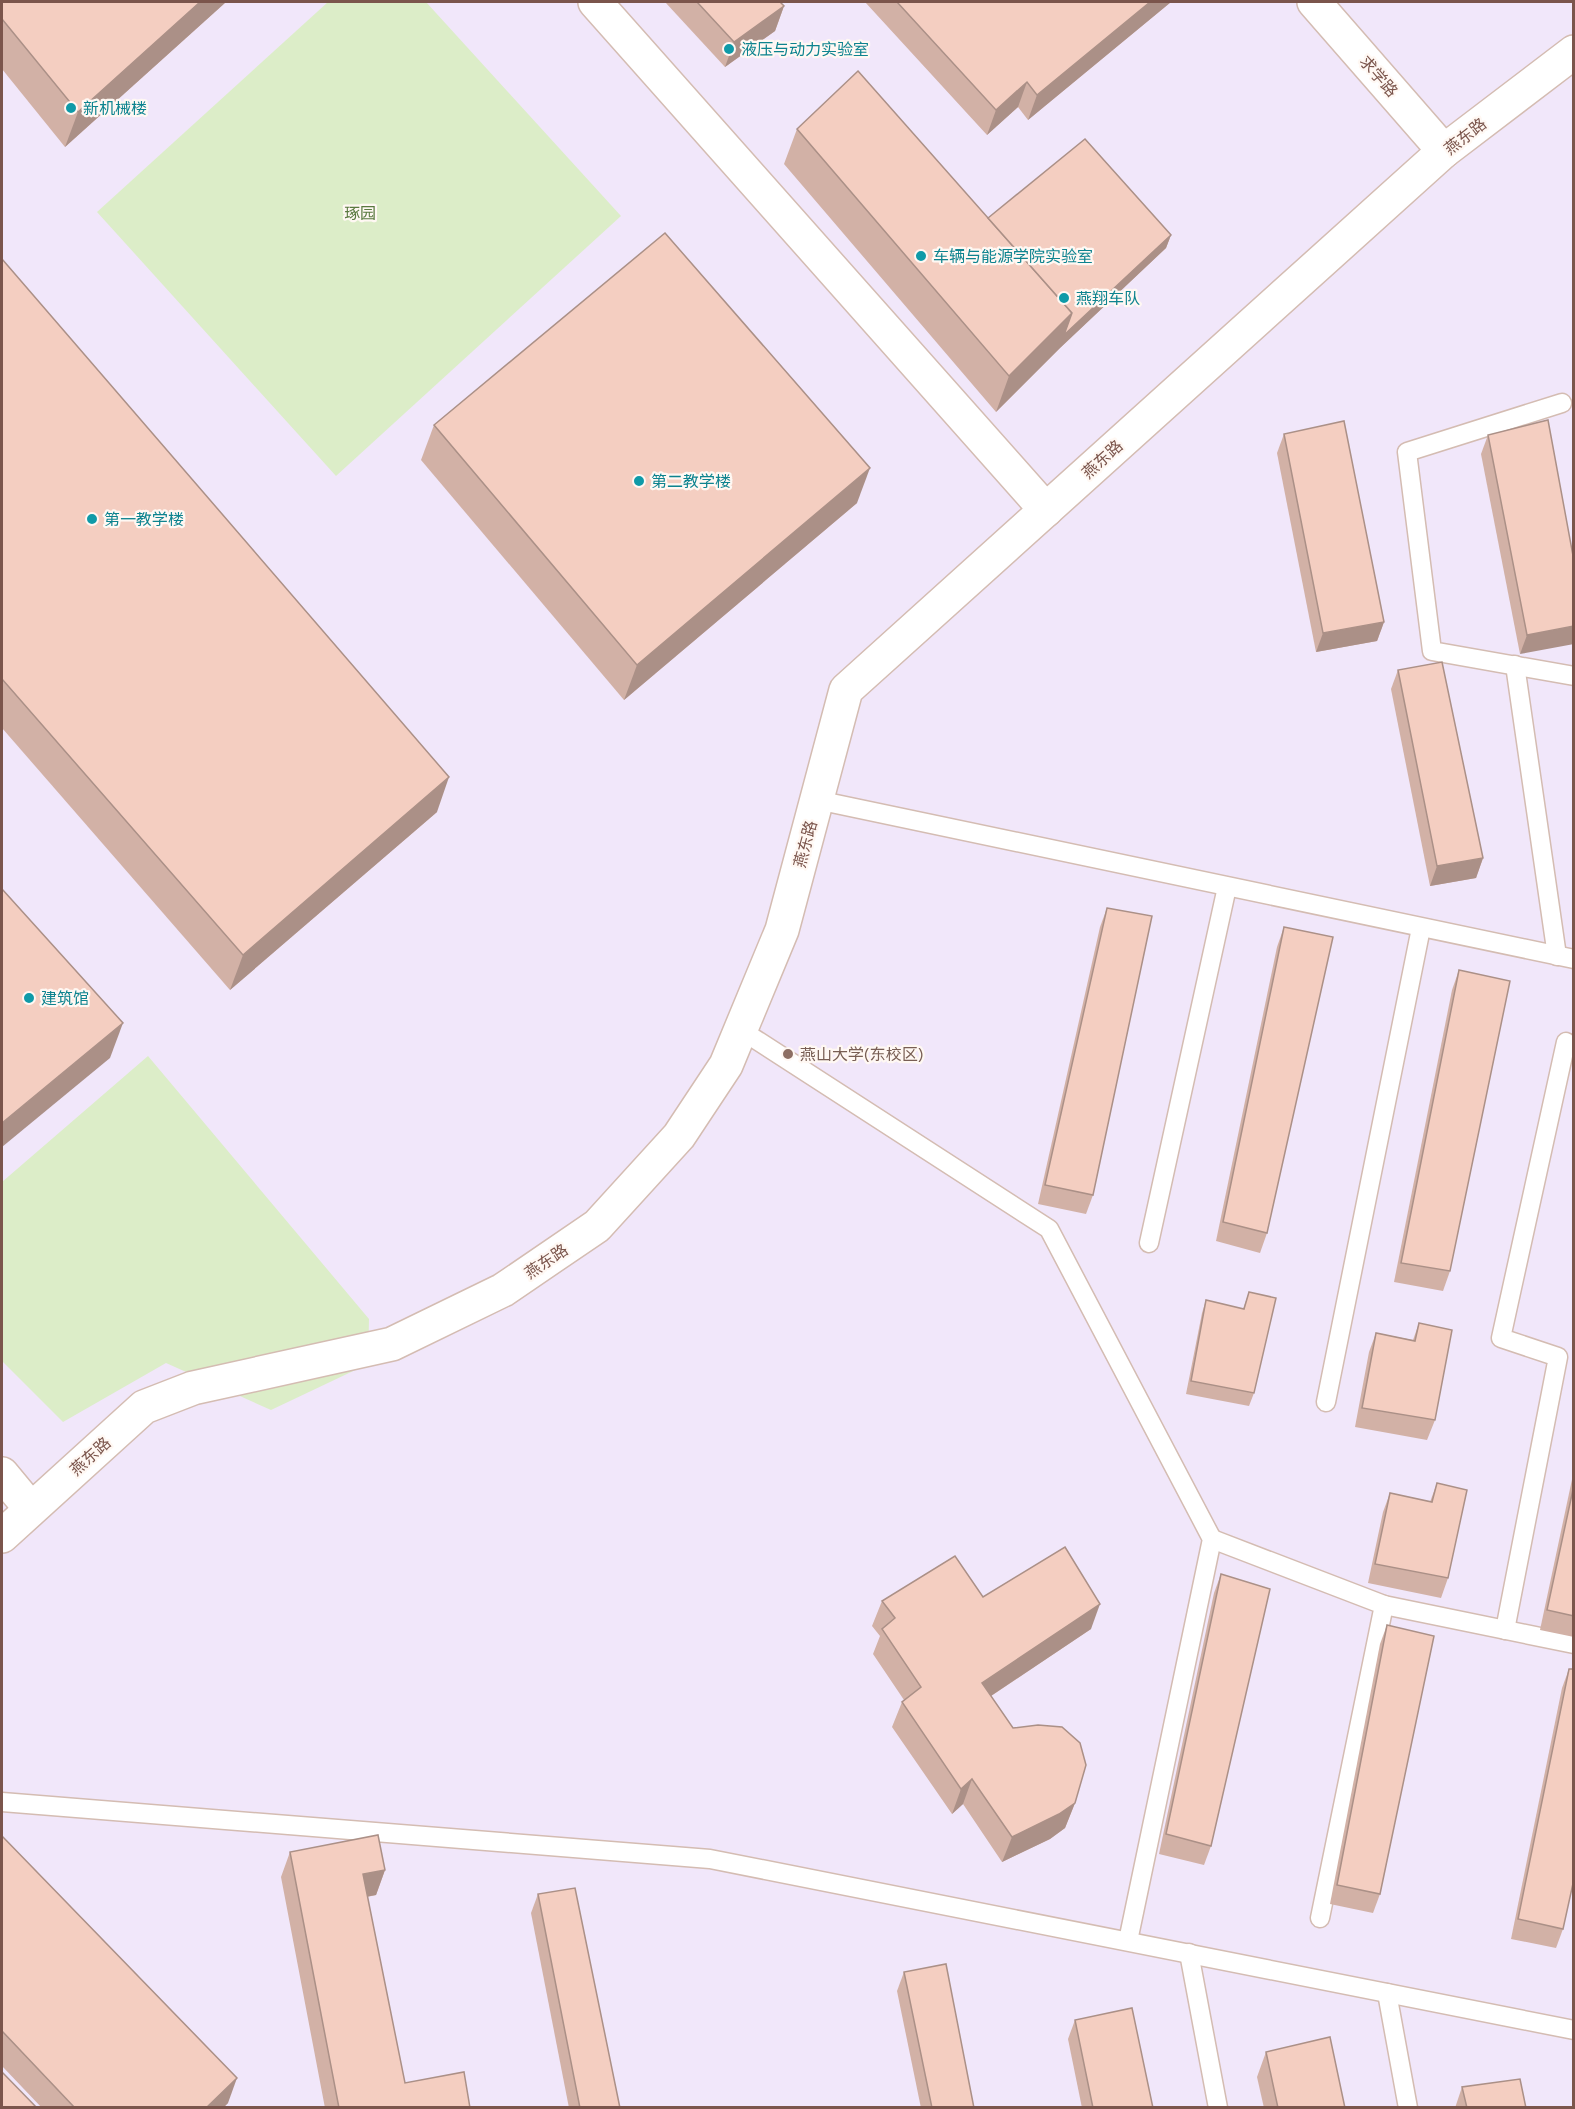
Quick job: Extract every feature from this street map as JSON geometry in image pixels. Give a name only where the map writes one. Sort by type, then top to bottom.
[{"type":"street","points":[[595,2],[1046,510]]},
{"type":"street","name":"求学路","points":[[1314,2],[1444,151]]},
{"type":"street","name":"燕东路","points":[[2,1536],[144,1407],[193,1388],[392,1344],[513,1284],[597,1226],[679,1136],[726,1065],[782,930],[846,690],[1444,151],[1574,52]]},
{"type":"street","points":[[2,1474],[31,1509]]},
{"type":"lane","points":[[1562,403],[1407,452],[1432,651],[1574,676]]},
{"type":"lane","points":[[817,800],[1565,958],[1515,665]]},
{"type":"lane","points":[[1149,1243],[1227,887]]},
{"type":"lane","points":[[1326,1402],[1421,928]]},
{"type":"lane","points":[[741,1030],[1048,1229],[1212,1539],[1128,1941]]},
{"type":"lane","points":[[1505,1630],[1558,1357],[1501,1338],[1566,1042]]},
{"type":"lane","points":[[1212,1539],[1384,1605],[1574,1644]]},
{"type":"lane","points":[[1320,1918],[1384,1605]]},
{"type":"lane","points":[[2,1802],[710,1859],[1574,2030]]},
{"type":"lane","points":[[1189,1953],[1218,2108]]},
{"type":"lane","points":[[1387,1993],[1408,2108]]},
{"type":"shaded area","name":"燕山大学(东校区)","points":[[2,2],[1573,2],[1573,2107],[2,2107]]},
{"type":"green space","name":"琢园","points":[[328,2],[426,2],[621,216],[336,476],[97,212]]},
{"type":"green space","points":[[148,1056],[369,1319],[368,1364],[271,1410],[166,1363],[63,1422],[2,1361],[2,1182]]},
{"type":"building","name":"新机械楼","points":[[2,2],[200,2],[78,112],[2,19]]},
{"type":"building","points":[[697,2],[780,2],[784,6],[734,42]]},
{"type":"building","points":[[897,2],[1150,2],[1037,95],[1027,82],[996,110]]},
{"type":"building","points":[[858,71],[1072,313],[1009,376],[797,129]]},
{"type":"building","name":"燕翔车队","points":[[1085,139],[1171,235],[1064,335],[1072,313],[988,218]]},
{"type":"building","name":"第二教学楼","points":[[665,233],[870,468],[637,665],[434,425]]},
{"type":"building","name":"第一教学楼","points":[[2,259],[449,777],[243,955],[2,679]]},
{"type":"building","points":[[1548,420],[1574,561],[1574,626],[1527,635],[1488,435]]},
{"type":"building","points":[[1344,421],[1384,622],[1323,633],[1284,434]]},
{"type":"building","points":[[1442,662],[1483,858],[1437,866],[1398,670]]},
{"type":"building","name":"建筑馆","points":[[2,889],[123,1023],[2,1123]]},
{"type":"building","points":[[1107,908],[1152,916],[1093,1195],[1045,1185]]},
{"type":"building","points":[[1284,927],[1333,937],[1267,1233],[1223,1222]]},
{"type":"building","points":[[1459,970],[1510,981],[1450,1271],[1401,1263]]},
{"type":"building","points":[[1249,1292],[1276,1298],[1254,1393],[1191,1381],[1206,1300],[1244,1309]]},
{"type":"building","points":[[1419,1323],[1452,1330],[1435,1420],[1362,1408],[1376,1333],[1415,1341]]},
{"type":"building","points":[[1437,1483],[1467,1490],[1448,1578],[1375,1564],[1390,1493],[1432,1502]]},
{"type":"building","points":[[1574,1485],[1574,1616],[1547,1610]]},
{"type":"building","points":[[1065,1547],[1100,1604],[982,1683],[1013,1728],[1038,1725],[1062,1727],[1080,1743],[1086,1765],[1075,1803],[1059,1814],[1012,1837],[972,1779],[961,1789],[902,1702],[921,1687],[882,1629],[895,1618],[882,1601],[955,1556],[983,1597]]},
{"type":"building","points":[[1221,1574],[1270,1589],[1211,1846],[1166,1834]]},
{"type":"building","points":[[1387,1625],[1434,1636],[1380,1894],[1337,1885]]},
{"type":"building","points":[[1569,1669],[1574,1669],[1574,1879],[1563,1929],[1518,1919]]},
{"type":"building","points":[[378,1835],[385,1870],[363,1874],[405,2083],[464,2072],[470,2108],[339,2108],[290,1852]]},
{"type":"building","points":[[2,1836],[237,2078],[206,2108],[75,2108],[2,2031]]},
{"type":"building","points":[[575,1888],[620,2108],[580,2108],[538,1894]]},
{"type":"building","points":[[946,1964],[974,2108],[932,2108],[904,1972]]},
{"type":"building","points":[[1132,2008],[1153,2108],[1093,2108],[1075,2020]]},
{"type":"building","points":[[1330,2037],[1345,2108],[1278,2108],[1266,2052]]},
{"type":"building","points":[[2,2072],[37,2108],[2,2108]]},
{"type":"building","points":[[1520,2079],[1526,2108],[1467,2108],[1462,2087]]},
{"type":"place","name":"液压与动力实验室","points":[[729,49]]},
{"type":"place","name":"新机械楼","points":[[71,108]]},
{"type":"place","name":"车辆与能源学院实验室","points":[[921,256]]},
{"type":"place","name":"燕翔车队","points":[[1064,298]]},
{"type":"place","name":"第二教学楼","points":[[639,481]]},
{"type":"place","name":"第一教学楼","points":[[92,519]]},
{"type":"place","name":"建筑馆","points":[[29,998]]},
{"type":"place","name":"燕山大学(东校区)","points":[[788,1054]]}]
